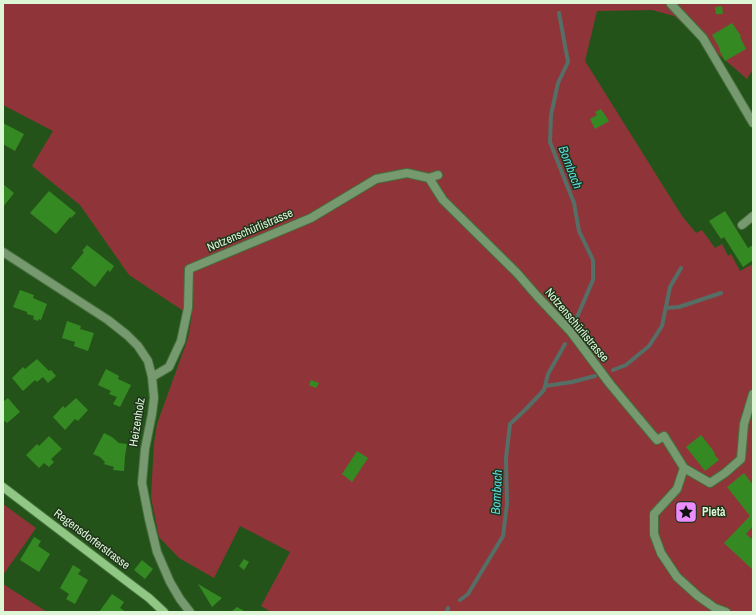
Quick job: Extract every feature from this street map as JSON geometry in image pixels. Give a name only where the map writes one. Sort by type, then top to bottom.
[{"type":"street","points":[[671,4],[703,38],[753,124]]},
{"type":"street","name":"Notzenschürlistrasse","points":[[152,377],[169,366],[181,341],[188,308],[189,269],[311,218],[376,179],[406,172],[429,178],[443,200],[517,273],[571,332],[610,384],[657,440],[664,436],[684,468]]},
{"type":"street","points":[[429,178],[438,175]]},
{"type":"street","points":[[742,225],[753,216]]},
{"type":"street","name":"Heizenholz","points":[[3,252],[108,320],[138,346],[148,361],[152,377],[154,398],[145,449],[142,483],[157,552],[170,582],[190,612]]},
{"type":"street","points":[[726,612],[715,608],[698,596],[677,577],[661,553],[654,534],[654,514],[677,489],[684,468],[710,483],[725,474],[741,459],[744,424],[753,394]]},
{"type":"street","name":"Regensdorferstrasse","points":[[3,487],[149,598],[164,612]]},
{"type":"shaded area","points":[[3,3],[753,3],[753,69],[747,79],[674,16],[652,10],[597,11],[585,61],[682,216],[696,233],[702,230],[715,248],[722,244],[728,256],[731,254],[740,271],[753,264],[753,612],[271,612],[261,606],[290,552],[240,526],[214,578],[179,558],[159,537],[151,497],[154,443],[157,424],[188,338],[192,315],[129,275],[80,205],[32,166],[53,131],[3,105]]},
{"type":"shaded area","points":[[3,504],[36,528],[3,575]]},
{"type":"shaded area","points":[[3,584],[47,612],[3,612]]},
{"type":"building","points":[[722,6],[723,14],[716,14],[715,7]]},
{"type":"building","points":[[732,23],[741,36],[740,37],[746,49],[725,61],[712,35]]},
{"type":"building","points":[[601,109],[609,121],[595,129],[590,119],[597,115],[595,112]]},
{"type":"building","points":[[3,123],[24,134],[15,151],[3,144]]},
{"type":"building","points":[[3,184],[14,193],[3,207]]},
{"type":"building","points":[[49,191],[76,213],[71,218],[70,217],[56,234],[30,213]]},
{"type":"building","points":[[725,211],[748,248],[753,245],[753,260],[743,267],[724,237],[721,239],[709,221]]},
{"type":"building","points":[[87,245],[114,266],[110,272],[108,270],[95,287],[71,268],[84,252],[82,251]]},
{"type":"building","points":[[20,290],[34,295],[33,298],[47,304],[41,320],[39,319],[38,321],[33,319],[34,316],[13,307]]},
{"type":"building","points":[[67,321],[81,326],[80,329],[94,333],[88,351],[74,346],[75,342],[62,338]]},
{"type":"building","points":[[37,359],[56,376],[48,383],[43,377],[37,382],[35,380],[23,391],[12,378],[23,367],[25,369]]},
{"type":"building","points":[[106,369],[119,376],[118,379],[131,385],[120,407],[113,404],[117,397],[109,394],[111,391],[98,385]]},
{"type":"building","points":[[311,380],[319,383],[316,388],[309,385]]},
{"type":"building","points":[[8,398],[20,412],[7,423],[5,421],[3,423],[3,402]]},
{"type":"building","points":[[76,398],[88,410],[78,421],[75,419],[65,430],[53,417],[63,406],[65,408]]},
{"type":"building","points":[[104,433],[119,443],[127,444],[124,471],[113,470],[114,467],[104,464],[105,462],[100,457],[93,454]]},
{"type":"building","points":[[701,435],[719,460],[705,471],[686,447]]},
{"type":"building","points":[[49,436],[62,449],[51,459],[54,462],[49,467],[44,463],[39,468],[26,455],[37,444],[39,446]]},
{"type":"building","points":[[357,451],[368,458],[352,482],[342,474]]},
{"type":"building","points":[[744,473],[753,485],[753,526],[746,534],[753,540],[753,570],[724,543],[750,516],[727,487]]},
{"type":"building","points":[[34,537],[41,541],[38,546],[50,554],[39,572],[20,560]]},
{"type":"building","points":[[244,559],[249,562],[244,570],[239,566]]},
{"type":"building","points":[[142,560],[153,569],[145,579],[134,570]]},
{"type":"building","points":[[73,565],[81,570],[78,574],[88,580],[75,604],[66,599],[69,594],[60,588]]},
{"type":"building","points":[[198,584],[222,598],[212,607]]},
{"type":"building","points":[[112,594],[124,602],[120,608],[126,612],[99,612]]},
{"type":"building","points":[[237,607],[246,612],[231,612]]},
{"type":"waterway","name":"Bombach","points":[[559,13],[568,62],[558,83],[551,115],[550,142],[574,203],[579,231],[593,260],[593,280],[574,324]]},
{"type":"waterway","points":[[613,370],[626,365],[649,346],[662,326],[670,287],[681,268]]},
{"type":"waterway","points":[[666,308],[679,307],[721,293]]},
{"type":"waterway","name":"Bombach","points":[[460,600],[468,594],[503,536],[507,504],[506,458],[510,424],[544,390],[548,374],[565,344]]},
{"type":"waterway","points":[[545,386],[572,382],[595,376]]},
{"type":"waterway","name":"Bombach","points":[[447,612],[448,608]]},
{"type":"place","name":"Pietà","points":[[686,512]]}]
